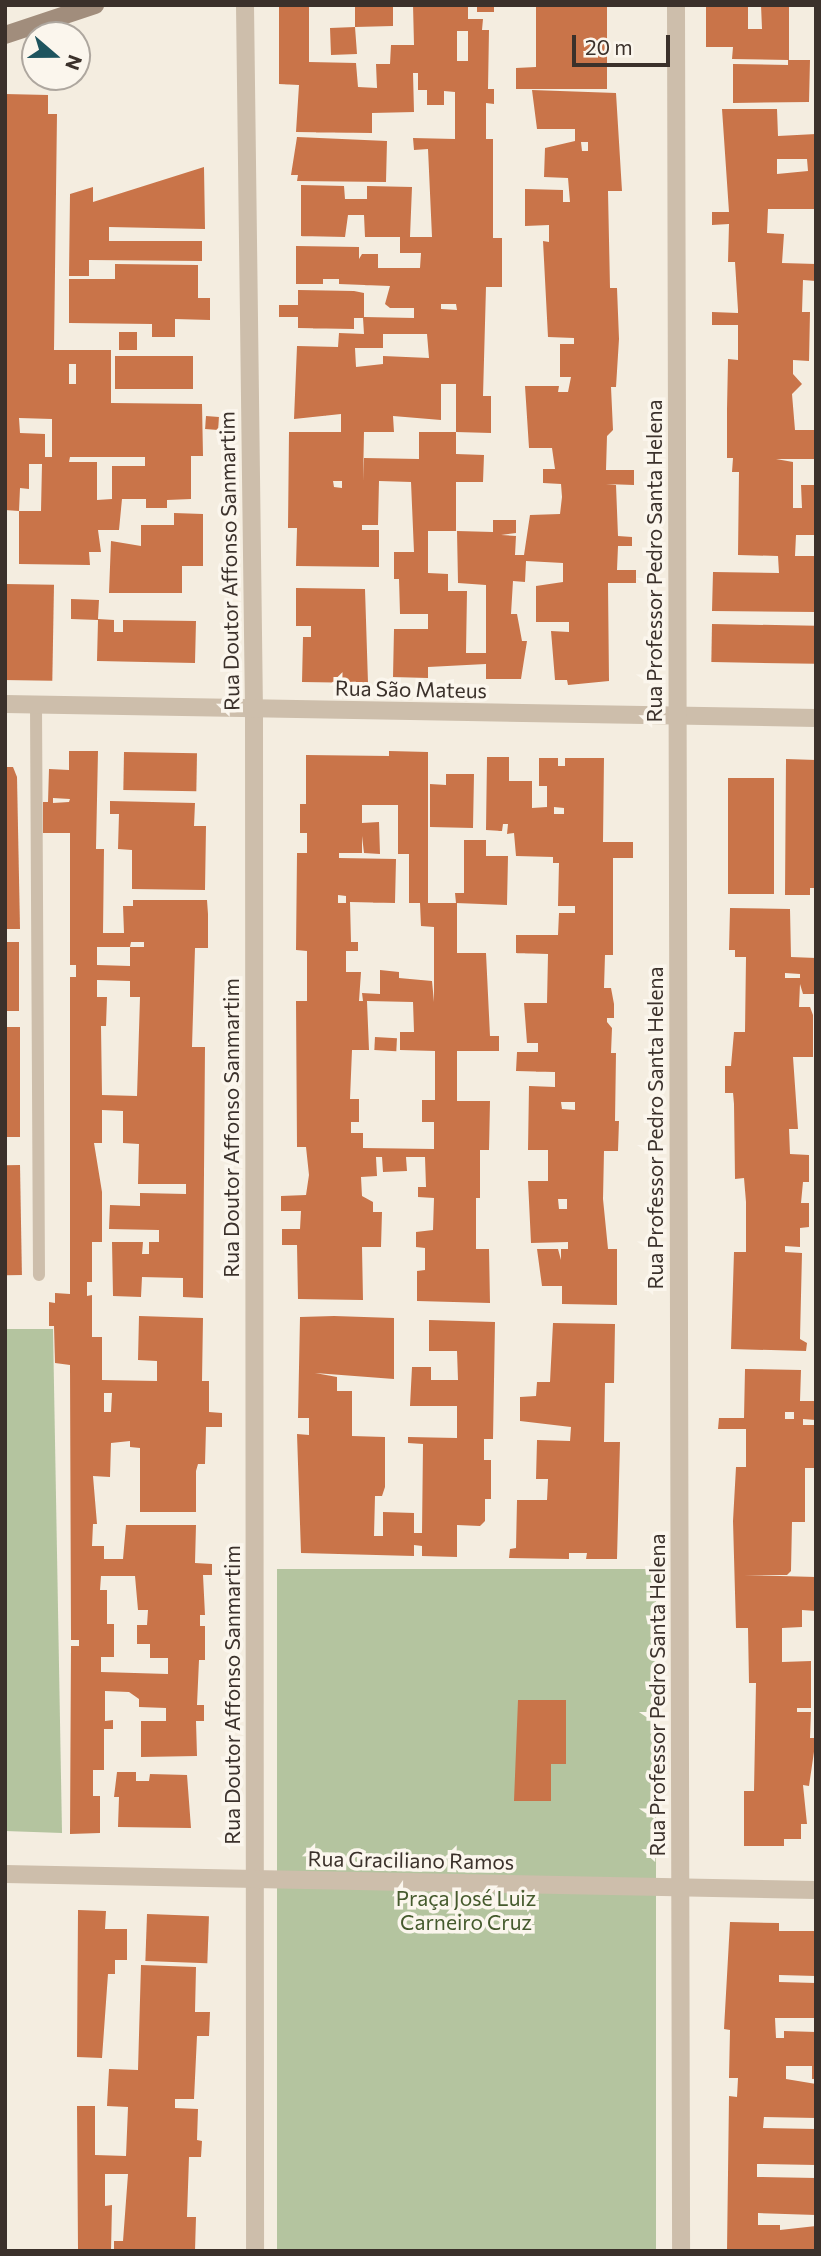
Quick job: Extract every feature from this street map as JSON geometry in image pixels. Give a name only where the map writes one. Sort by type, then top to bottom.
[{"type":"main road","points":[[5,35],[95,5]]},
{"type":"street","name":"Rua Doutor Affonso Sanmartim","points":[[245,5],[254,709],[255,2251]]},
{"type":"street","name":"Rua Professor Pedro Santa Helena","points":[[676,5],[681,2251]]},
{"type":"street","name":"Rua São Mateus","points":[[5,705],[816,718]]},
{"type":"street","name":"Rua Graciliano Ramos","points":[[5,1874],[816,1890]]},
{"type":"lane","points":[[37,705],[40,1275]]},
{"type":"green space","points":[[5,1329],[53,1329],[62,1833],[5,1831]]},
{"type":"green space","name":"Praça José Luiz Carneiro Cruz","points":[[277,1569],[656,1569],[656,2251],[277,2251]]},
{"type":"building","points":[[279,5],[309,5],[309,62],[356,63],[358,87],[377,88],[376,64],[390,64],[391,45],[414,45],[413,5],[468,5],[468,19],[483,19],[482,30],[489,30],[488,89],[494,89],[494,104],[486,103],[486,139],[493,139],[493,238],[502,238],[502,287],[486,287],[483,396],[491,396],[491,433],[456,432],[456,454],[484,455],[483,482],[456,482],[456,531],[428,531],[428,573],[448,574],[448,591],[467,591],[466,653],[486,653],[486,585],[458,583],[457,531],[493,532],[493,520],[516,520],[516,533],[501,535],[516,536],[515,555],[524,555],[530,515],[560,514],[562,497],[561,484],[543,483],[543,469],[555,469],[552,448],[529,448],[525,386],[559,386],[558,392],[568,392],[571,377],[560,377],[560,344],[574,344],[574,338],[548,337],[543,241],[549,242],[549,225],[525,226],[525,189],[563,190],[563,202],[570,202],[568,178],[544,177],[545,148],[575,141],[575,129],[537,129],[532,90],[616,93],[622,191],[608,191],[610,288],[617,288],[619,339],[616,387],[611,387],[613,430],[607,436],[606,470],[634,470],[634,485],[606,484],[616,485],[618,536],[632,537],[632,546],[618,546],[617,570],[636,570],[636,583],[608,583],[609,681],[568,685],[567,680],[555,680],[551,631],[569,632],[569,622],[536,622],[536,586],[563,582],[563,563],[526,561],[525,582],[513,581],[511,614],[517,614],[522,641],[527,641],[521,679],[486,679],[486,664],[428,667],[428,678],[393,677],[394,629],[428,629],[428,614],[400,614],[399,579],[394,579],[394,552],[414,552],[411,482],[379,481],[378,525],[362,525],[362,530],[379,530],[379,567],[296,566],[297,528],[288,528],[289,432],[341,432],[341,414],[294,419],[297,346],[338,347],[339,333],[364,334],[363,318],[354,318],[354,329],[298,328],[298,317],[279,317],[279,305],[298,305],[298,290],[354,291],[364,293],[364,317],[414,318],[414,308],[390,308],[385,304],[390,286],[339,284],[339,279],[323,279],[323,284],[296,284],[296,246],[359,247],[359,259],[362,254],[378,254],[378,268],[420,268],[421,253],[400,253],[400,237],[365,237],[364,215],[348,215],[345,237],[301,236],[301,185],[344,186],[345,199],[367,199],[367,186],[412,187],[410,237],[432,237],[428,149],[414,150],[413,138],[455,139],[455,92],[444,91],[444,105],[427,105],[427,90],[418,90],[418,73],[413,73],[414,112],[372,113],[372,133],[296,132],[299,85],[279,84]],"holes":[[[457,31],[468,31],[468,61],[457,61]],[[581,142],[588,142],[588,151],[582,151]],[[441,304],[456,304],[457,310],[441,309]],[[383,334],[427,334],[429,358],[383,356],[383,364],[356,367],[355,348],[383,348]],[[441,384],[456,384],[456,432],[419,432],[419,459],[364,458],[363,481],[364,432],[394,432],[393,416],[441,420]],[[333,481],[342,481],[342,488],[334,487]]]},
{"type":"building","points":[[355,5],[393,5],[393,26],[355,27]]},
{"type":"building","points":[[477,5],[494,5],[494,12],[477,12]]},
{"type":"building","points":[[536,5],[607,5],[607,89],[516,89],[516,68],[536,67]]},
{"type":"building","points":[[706,5],[748,5],[748,29],[762,29],[761,5],[789,5],[789,60],[732,59],[733,47],[706,47]]},
{"type":"building","points":[[355,27],[357,54],[331,55],[330,28]]},
{"type":"building","points":[[788,60],[810,60],[809,102],[733,103],[733,64],[788,65]]},
{"type":"building","points":[[5,94],[48,95],[48,114],[57,114],[54,350],[111,350],[111,403],[202,404],[203,456],[191,456],[191,499],[167,500],[167,508],[146,508],[146,499],[122,499],[119,530],[98,530],[101,552],[89,552],[90,565],[19,564],[19,511],[5,510]],"holes":[[[69,364],[76,364],[76,384],[69,384]],[[19,418],[52,419],[52,457],[45,457],[45,434],[20,433]],[[70,457],[145,457],[145,466],[112,466],[112,499],[97,500],[97,462],[69,462]],[[29,464],[42,464],[41,511],[19,511],[20,488],[29,489]]]},
{"type":"building","points":[[722,109],[777,109],[778,136],[816,134],[816,209],[768,209],[767,233],[784,234],[782,263],[816,264],[816,281],[803,280],[802,312],[810,312],[809,361],[793,360],[793,374],[802,384],[792,394],[795,430],[816,430],[816,459],[776,459],[793,462],[793,508],[802,508],[801,485],[816,485],[816,535],[796,535],[795,556],[816,556],[816,612],[712,611],[713,572],[779,573],[778,556],[738,555],[739,472],[732,472],[733,458],[727,458],[727,409],[728,359],[738,360],[738,325],[712,325],[712,312],[738,313],[735,262],[728,262],[729,224],[712,225],[712,212],[729,212]],"holes":[[[777,159],[807,159],[808,171],[777,174]]]},
{"type":"building","points":[[297,137],[387,141],[386,182],[297,181],[298,175],[291,175]]},
{"type":"building","points":[[204,167],[205,229],[109,227],[109,241],[202,241],[202,261],[89,260],[89,276],[69,276],[70,194],[93,187],[93,202]]},
{"type":"building","points":[[115,264],[198,265],[198,298],[210,298],[210,320],[175,319],[175,337],[152,337],[152,324],[69,323],[69,279],[115,279]]},
{"type":"building","points":[[119,332],[137,332],[137,350],[119,350]]},
{"type":"building","points":[[115,356],[193,356],[193,389],[115,389]]},
{"type":"building","points":[[206,416],[219,417],[218,430],[205,429]]},
{"type":"building","points":[[174,513],[203,514],[203,566],[182,566],[182,593],[109,593],[111,541],[141,546],[141,525],[174,525]]},
{"type":"building","points":[[5,584],[54,585],[52,681],[5,680]]},
{"type":"building","points":[[296,588],[365,589],[368,683],[302,682],[303,637],[311,637],[311,626],[296,626]]},
{"type":"building","points":[[71,599],[99,600],[98,619],[114,620],[114,632],[123,632],[123,620],[196,621],[195,663],[97,661],[98,620],[71,619]]},
{"type":"building","points":[[712,624],[816,626],[815,664],[711,662]]},
{"type":"building","points":[[69,751],[98,751],[96,849],[104,849],[103,933],[124,933],[123,906],[133,906],[133,900],[207,900],[208,914],[208,948],[195,948],[192,1047],[205,1047],[203,1298],[183,1297],[183,1278],[142,1277],[141,1297],[113,1296],[112,1242],[143,1242],[142,1254],[149,1254],[149,1242],[159,1242],[159,1230],[109,1229],[110,1205],[140,1206],[140,1193],[186,1194],[186,1184],[138,1184],[139,1144],[123,1143],[123,1111],[102,1110],[102,1143],[94,1143],[102,1192],[102,1242],[92,1242],[92,1282],[87,1282],[87,1296],[92,1295],[92,1337],[102,1337],[102,1380],[157,1381],[157,1361],[138,1360],[139,1316],[203,1318],[202,1381],[209,1381],[209,1412],[222,1413],[222,1427],[206,1427],[205,1464],[198,1464],[196,1471],[196,1512],[140,1512],[140,1448],[130,1447],[130,1441],[111,1443],[110,1477],[93,1476],[97,1524],[93,1524],[92,1546],[104,1546],[104,1559],[123,1559],[126,1525],[196,1525],[195,1563],[212,1564],[212,1575],[203,1575],[205,1615],[200,1615],[200,1626],[205,1626],[205,1660],[199,1660],[197,1705],[204,1705],[204,1721],[196,1721],[197,1756],[141,1757],[141,1721],[166,1721],[166,1708],[139,1707],[139,1699],[129,1692],[105,1691],[105,1721],[113,1720],[113,1729],[104,1729],[104,1770],[93,1770],[93,1796],[100,1796],[100,1833],[70,1834],[71,1646],[79,1646],[79,1640],[71,1640],[70,1365],[55,1363],[54,1326],[49,1326],[49,1302],[55,1303],[55,1293],[70,1294],[70,977],[76,977],[76,965],[70,965],[70,833],[43,833],[43,802],[48,802],[49,769],[69,770]],"holes":[[[53,798],[70,799],[69,802],[53,803]],[[131,942],[144,942],[144,947],[130,947]],[[97,947],[130,947],[130,966],[97,965]],[[97,980],[130,981],[130,997],[140,997],[137,1096],[102,1095],[101,1026],[106,1026],[107,997],[97,997]],[[104,1393],[112,1393],[111,1412],[104,1412]],[[101,1576],[135,1576],[138,1610],[148,1610],[147,1625],[137,1625],[137,1644],[150,1644],[150,1658],[168,1658],[168,1674],[101,1672],[101,1657],[114,1657],[114,1624],[107,1624],[107,1590],[100,1590]]]},
{"type":"building","points":[[389,751],[428,752],[428,903],[457,903],[457,953],[486,953],[490,1036],[499,1036],[499,1051],[457,1051],[457,1101],[490,1101],[489,1150],[480,1150],[476,1249],[489,1249],[490,1303],[417,1301],[417,1271],[425,1270],[425,1248],[416,1247],[416,1232],[433,1230],[434,1198],[418,1197],[418,1187],[426,1187],[425,1157],[406,1157],[407,1171],[383,1172],[382,1157],[376,1157],[377,1176],[361,1177],[362,1196],[373,1202],[373,1212],[382,1212],[381,1247],[362,1247],[363,1300],[298,1299],[297,1245],[282,1245],[282,1229],[300,1229],[301,1211],[281,1211],[281,1196],[306,1195],[309,1175],[306,1147],[297,1147],[296,1001],[307,1001],[307,951],[296,950],[297,853],[307,853],[307,833],[300,833],[300,804],[306,804],[306,755],[389,756]],"holes":[[[362,805],[398,805],[398,854],[409,854],[409,903],[420,903],[421,926],[434,927],[434,1002],[432,981],[399,978],[399,972],[380,970],[380,994],[362,993],[363,1001],[359,1001],[361,972],[346,972],[346,951],[358,951],[358,942],[351,942],[350,902],[395,903],[396,859],[339,858],[339,853],[362,853],[362,836],[364,853],[380,854],[379,822],[362,823]],[[338,895],[346,896],[346,903],[338,903]],[[367,1001],[413,1002],[414,1032],[400,1032],[400,1050],[435,1051],[435,1100],[422,1100],[422,1122],[434,1122],[434,1149],[363,1148],[363,1133],[351,1133],[351,1122],[359,1122],[359,1099],[350,1099],[352,1050],[369,1050]]]},
{"type":"building","points":[[124,752],[197,753],[196,791],[123,790]]},
{"type":"building","points":[[487,757],[509,757],[509,781],[532,781],[532,808],[547,807],[547,786],[539,786],[539,758],[558,758],[558,766],[565,766],[565,758],[604,758],[603,842],[633,842],[633,858],[613,858],[613,955],[605,955],[604,988],[611,988],[614,1004],[614,1018],[607,1018],[607,1022],[612,1028],[611,1053],[616,1053],[615,1121],[619,1121],[618,1151],[604,1151],[603,1199],[608,1249],[617,1249],[617,1305],[562,1304],[562,1286],[542,1286],[537,1249],[558,1249],[561,1260],[561,1249],[568,1249],[568,1242],[531,1243],[528,1181],[548,1181],[548,1150],[528,1150],[529,1086],[555,1087],[555,1072],[516,1071],[517,1052],[538,1052],[538,1043],[527,1043],[524,1003],[547,1003],[548,954],[516,953],[516,935],[558,935],[559,913],[575,913],[575,906],[558,906],[559,863],[553,863],[553,857],[516,856],[514,833],[507,834],[508,824],[503,824],[502,831],[486,830]],"holes":[[[554,807],[564,808],[564,814],[554,814]],[[561,1102],[575,1102],[575,1110],[562,1109]],[[558,1199],[567,1199],[567,1209],[559,1209]]]},
{"type":"building","points":[[786,759],[816,760],[816,888],[810,888],[810,895],[785,895]]},
{"type":"building","points":[[5,767],[13,767],[17,777],[20,929],[5,929]]},
{"type":"building","points":[[446,774],[474,774],[473,828],[430,827],[430,784],[446,785]]},
{"type":"building","points":[[728,778],[774,778],[774,894],[728,894]]},
{"type":"building","points":[[110,801],[195,803],[194,826],[206,826],[205,890],[132,889],[132,850],[118,849],[119,814],[110,814]]},
{"type":"building","points":[[464,840],[486,840],[486,856],[508,856],[507,905],[456,903],[455,893],[464,893]]},
{"type":"building","points":[[730,908],[790,909],[791,957],[816,958],[816,994],[803,994],[800,984],[799,1007],[810,1007],[813,1015],[813,1057],[793,1057],[798,1129],[789,1129],[790,1154],[809,1155],[809,1182],[803,1182],[801,1203],[809,1203],[809,1227],[800,1228],[800,1247],[785,1246],[785,1252],[802,1253],[800,1339],[807,1343],[806,1351],[731,1349],[734,1252],[746,1252],[746,1202],[744,1178],[735,1179],[734,1104],[733,1093],[725,1093],[725,1066],[731,1066],[734,1032],[745,1032],[746,957],[735,957],[735,950],[729,950]],"holes":[[[785,973],[800,974],[800,978],[785,978]]]},
{"type":"building","points":[[5,942],[19,942],[19,1011],[5,1011]]},
{"type":"building","points":[[5,1027],[20,1027],[20,1137],[5,1137]]},
{"type":"building","points":[[375,1037],[397,1038],[396,1051],[374,1050]]},
{"type":"building","points":[[5,1165],[20,1165],[22,1275],[7,1275]]},
{"type":"building","points":[[300,1317],[394,1318],[394,1379],[315,1373],[337,1377],[337,1391],[352,1391],[352,1436],[385,1437],[385,1487],[382,1496],[375,1496],[374,1536],[383,1536],[383,1512],[414,1513],[414,1533],[422,1533],[423,1444],[408,1443],[408,1437],[457,1438],[457,1406],[410,1406],[412,1367],[431,1367],[431,1380],[458,1380],[457,1351],[429,1351],[429,1320],[495,1322],[493,1439],[484,1439],[484,1460],[491,1460],[491,1499],[485,1499],[485,1521],[480,1526],[457,1525],[457,1557],[422,1556],[422,1546],[414,1545],[414,1556],[301,1553],[297,1434],[309,1435],[309,1418],[298,1418]]},
{"type":"building","points":[[553,1323],[615,1324],[614,1383],[605,1383],[604,1442],[620,1442],[617,1559],[586,1559],[587,1553],[569,1553],[569,1559],[509,1558],[510,1549],[516,1548],[517,1500],[547,1500],[548,1479],[536,1479],[537,1440],[570,1441],[571,1427],[520,1421],[520,1397],[536,1396],[537,1382],[550,1382]]},
{"type":"building","points":[[745,1369],[801,1370],[800,1401],[816,1401],[816,1420],[803,1419],[803,1425],[816,1425],[816,1468],[805,1468],[805,1522],[792,1522],[791,1571],[787,1575],[744,1575],[816,1577],[816,1611],[802,1610],[802,1627],[782,1628],[782,1662],[811,1661],[811,1708],[797,1708],[797,1712],[811,1712],[810,1738],[816,1738],[809,1786],[803,1785],[807,1824],[801,1824],[801,1839],[784,1839],[784,1846],[744,1846],[744,1791],[754,1791],[756,1683],[749,1683],[748,1628],[736,1628],[733,1521],[736,1467],[746,1467],[746,1429],[718,1429],[719,1418],[744,1418]],"holes":[[[785,1412],[794,1412],[794,1419],[785,1419]]]},
{"type":"building","points":[[518,1700],[566,1700],[566,1764],[551,1764],[551,1801],[514,1801]]},
{"type":"building","points":[[117,1772],[136,1772],[136,1781],[149,1781],[150,1774],[187,1775],[191,1828],[118,1827],[119,1797],[114,1797]]},
{"type":"building","points":[[78,1910],[106,1911],[105,1929],[127,1929],[127,1960],[115,1960],[115,1974],[108,1974],[102,2058],[77,2057]]},
{"type":"building","points":[[147,1914],[209,1916],[207,1963],[145,1961]]},
{"type":"building","points":[[730,1922],[779,1923],[779,1931],[816,1931],[816,1976],[779,1975],[779,1982],[816,1983],[816,2018],[775,2018],[776,2038],[784,2038],[784,2031],[816,2032],[816,2079],[812,2079],[812,2066],[786,2066],[786,2079],[816,2084],[816,2118],[764,2117],[763,2128],[816,2129],[816,2165],[757,2164],[757,2177],[816,2178],[816,2215],[758,2213],[758,2225],[780,2225],[780,2230],[816,2226],[816,2251],[727,2251],[729,2096],[737,2097],[738,2078],[729,2078],[730,2030],[724,2029]]},
{"type":"building","points":[[141,1965],[196,1967],[195,2012],[210,2012],[209,2036],[197,2036],[194,2099],[175,2099],[175,2108],[198,2109],[197,2140],[202,2141],[201,2157],[189,2157],[187,2217],[196,2217],[195,2251],[114,2251],[114,2241],[123,2241],[128,2174],[105,2174],[105,2206],[112,2205],[111,2251],[78,2251],[77,2106],[95,2106],[95,2155],[126,2156],[128,2107],[107,2106],[109,2069],[138,2070]]}]
